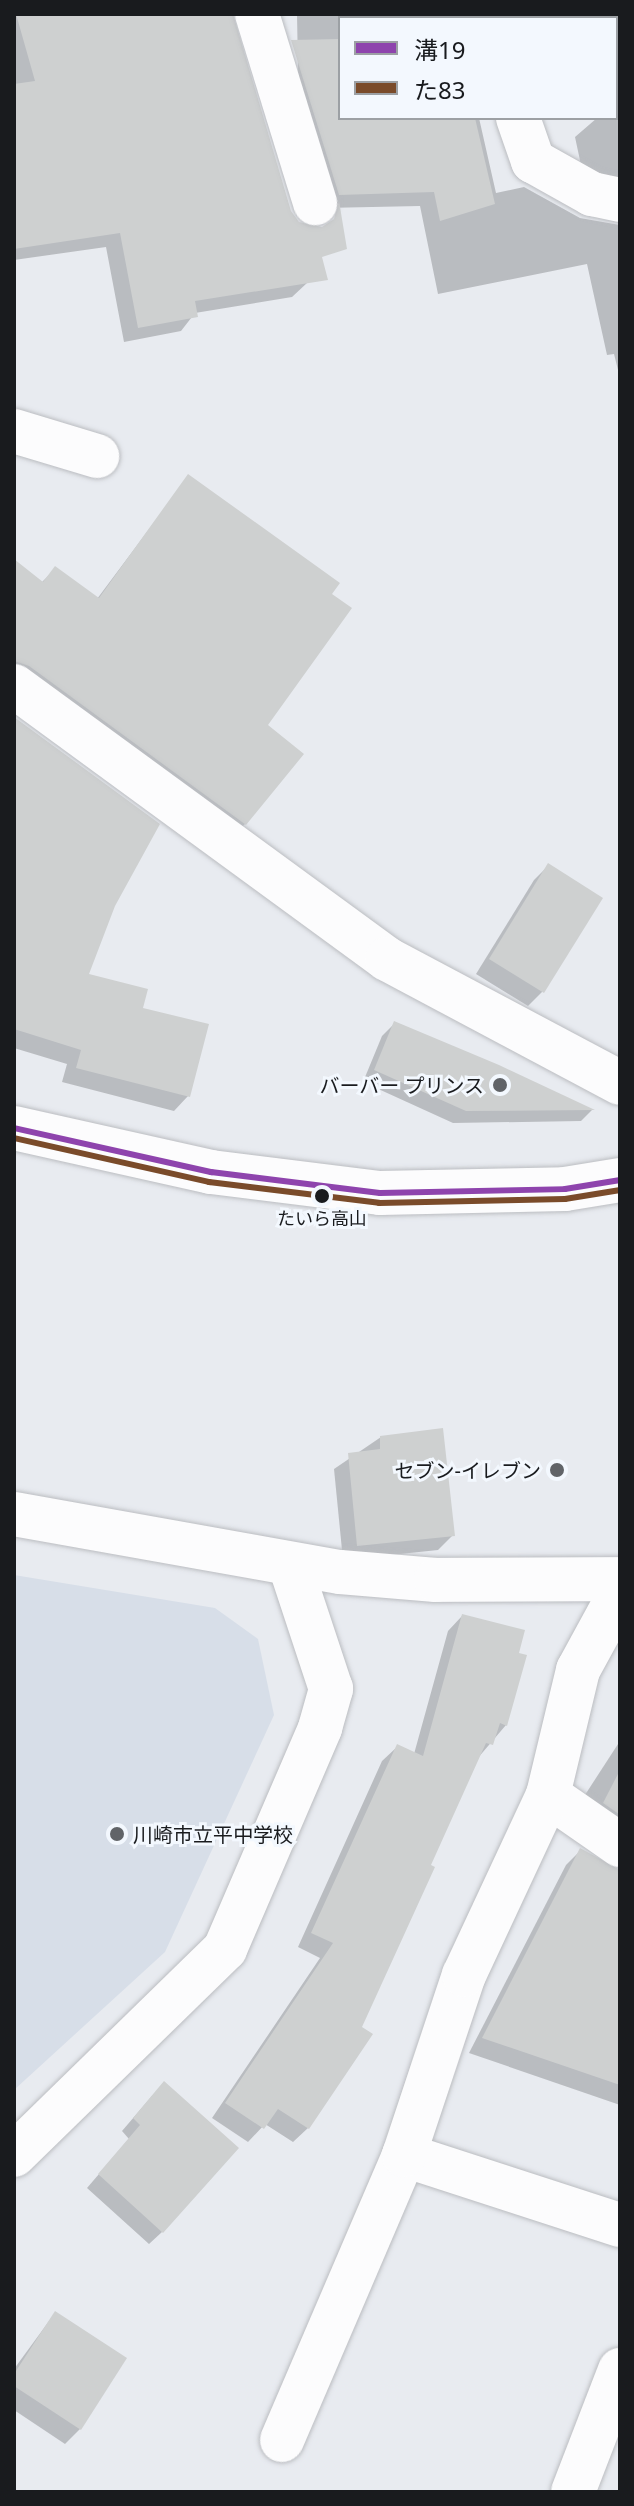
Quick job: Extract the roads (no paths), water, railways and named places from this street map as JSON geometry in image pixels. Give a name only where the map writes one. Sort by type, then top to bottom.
[{"type":"street","points":[[257,14],[315,203]]},
{"type":"street","points":[[519,120],[533,161],[592,194],[620,200]]},
{"type":"street","points":[[14,431],[97,456]]},
{"type":"street","points":[[14,686],[387,959],[620,1083]]},
{"type":"street","points":[[14,1128],[211,1172],[380,1193],[565,1189],[620,1180]]},
{"type":"street","points":[[14,1514],[290,1565],[436,1580],[620,1579]]},
{"type":"street","points":[[14,2155],[225,1949],[320,1728],[331,1689],[290,1565]]},
{"type":"street","points":[[282,2440],[404,2155],[464,1975],[548,1795],[578,1670],[620,1593]]},
{"type":"street","points":[[548,1795],[620,1845]]},
{"type":"street","points":[[404,2155],[620,2225]]},
{"type":"street","points":[[573,2492],[620,2370]]},
{"type":"place","name":"バーバー プリンス","points":[[500,1085]]},
{"type":"place","name":"たいら高山","points":[[322,1196]]},
{"type":"place","name":"セブン-イレブン","points":[[557,1470]]},
{"type":"place","name":"川崎市立平中学校","points":[[117,1834]]}]
